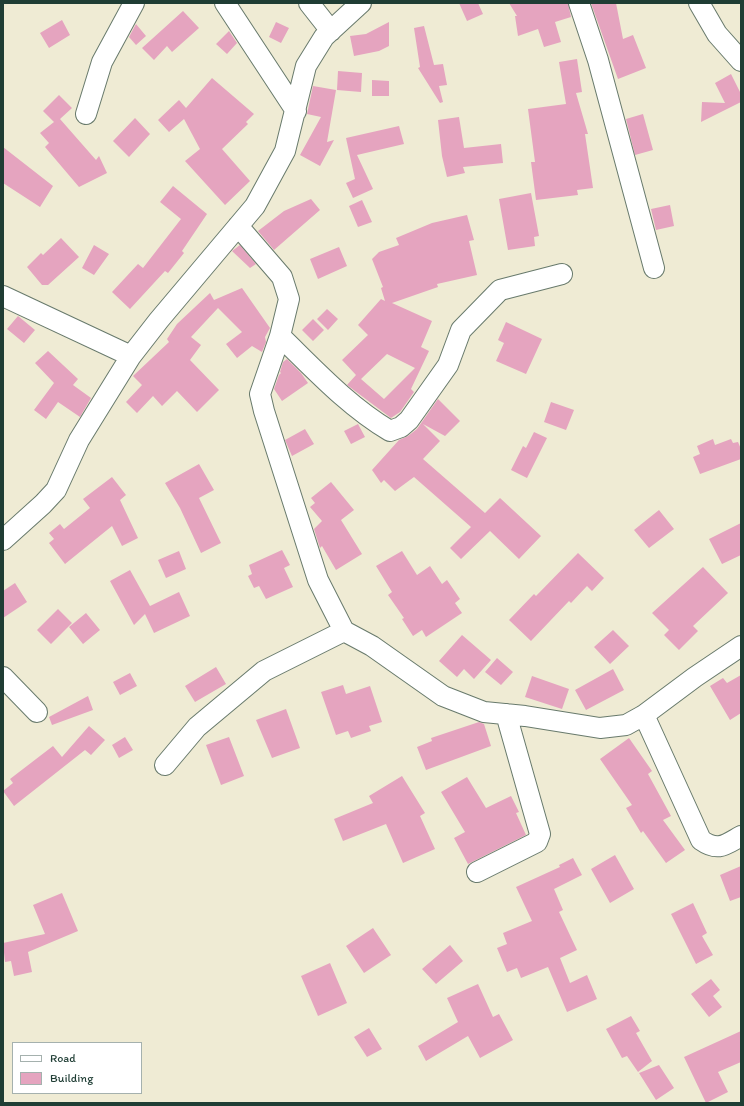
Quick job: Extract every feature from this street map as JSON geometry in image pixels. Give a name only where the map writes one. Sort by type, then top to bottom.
[{"type":"street","points":[[86,114],[102,62],[134,3]]},
{"type":"street","points":[[225,3],[296,111]]},
{"type":"street","points":[[309,3],[331,31]]},
{"type":"street","points":[[3,540],[43,504],[56,490],[79,440],[131,356],[159,320],[238,226],[264,192],[285,151],[306,66],[313,52],[331,31],[361,3]]},
{"type":"street","points":[[579,3],[598,60],[654,268]]},
{"type":"street","points":[[699,3],[717,34],[741,61]]},
{"type":"street","points":[[238,226],[282,277],[289,300],[280,336],[260,394],[264,411],[318,580],[344,631],[372,646],[443,696],[484,712],[600,728],[626,725],[644,715],[695,677],[741,646]]},
{"type":"street","points":[[280,336],[357,409],[368,418],[390,431],[401,427],[409,420],[448,366],[461,330],[500,290],[562,274]]},
{"type":"street","points":[[3,296],[131,356]]},
{"type":"street","points":[[165,765],[197,727],[264,671],[344,631]]},
{"type":"street","points":[[3,678],[37,712]]},
{"type":"street","points":[[477,872],[537,842],[540,834],[506,714]]},
{"type":"street","points":[[644,715],[701,840],[710,847],[722,847],[741,836]]},
{"type":"building","points":[[459,3],[478,3],[483,14],[467,21]]},
{"type":"building","points":[[509,3],[568,3],[571,17],[555,22],[561,42],[544,47],[538,29],[518,36],[515,16],[517,16]]},
{"type":"building","points":[[591,3],[616,3],[623,39],[633,35],[646,68],[618,79]]},
{"type":"building","points":[[183,11],[199,28],[172,52],[167,46],[154,60],[142,48]]},
{"type":"building","points":[[62,20],[70,35],[49,48],[40,33]]},
{"type":"building","points":[[276,22],[289,28],[281,43],[269,37]]},
{"type":"building","points":[[389,22],[389,46],[379,51],[354,56],[350,36],[366,34]]},
{"type":"building","points":[[136,24],[146,36],[136,45],[129,37]]},
{"type":"building","points":[[424,26],[434,65],[443,64],[447,85],[439,86],[443,102],[440,103],[418,68],[420,67],[414,28]]},
{"type":"building","points":[[229,31],[237,43],[227,54],[216,44]]},
{"type":"building","points":[[577,59],[582,92],[576,93],[588,134],[585,134],[593,188],[577,190],[578,195],[536,200],[531,162],[535,162],[528,109],[566,104],[559,62]]},
{"type":"building","points":[[338,71],[362,73],[361,92],[337,90]]},
{"type":"building","points":[[731,74],[741,94],[741,102],[701,122],[702,102],[725,103],[715,83]]},
{"type":"building","points":[[212,78],[254,114],[246,122],[248,124],[222,149],[250,181],[225,205],[185,161],[200,149],[184,119],[169,132],[158,120],[179,100],[186,108]]},
{"type":"building","points":[[372,80],[389,81],[389,96],[372,96]]},
{"type":"building","points":[[313,86],[336,90],[327,142],[334,140],[320,166],[300,155],[321,117],[307,114]]},
{"type":"building","points":[[59,95],[72,108],[60,119],[96,160],[99,156],[107,173],[79,187],[45,147],[49,143],[40,133],[54,122],[43,111]]},
{"type":"building","points":[[643,114],[653,150],[635,155],[626,119]]},
{"type":"building","points":[[459,117],[464,148],[501,144],[503,163],[463,167],[465,173],[447,177],[442,156],[438,120]]},
{"type":"building","points":[[135,118],[150,134],[129,157],[113,141]]},
{"type":"building","points":[[399,126],[404,144],[357,155],[373,189],[353,198],[346,183],[355,179],[346,138]]},
{"type":"building","points":[[3,147],[53,186],[40,207],[3,183]]},
{"type":"building","points":[[173,186],[207,214],[182,251],[184,253],[168,273],[165,271],[130,309],[112,292],[138,264],[143,268],[181,219],[160,202]]},
{"type":"building","points":[[531,193],[539,236],[534,237],[535,246],[508,250],[499,199]]},
{"type":"building","points":[[311,199],[320,210],[274,250],[258,231],[284,211]]},
{"type":"building","points":[[362,200],[372,222],[358,227],[349,206]]},
{"type":"building","points":[[670,205],[674,226],[656,230],[651,209]]},
{"type":"building","points":[[467,215],[474,240],[469,241],[477,275],[437,284],[438,287],[392,303],[432,321],[421,347],[429,351],[411,389],[414,392],[400,412],[391,418],[347,385],[356,375],[342,360],[368,335],[358,325],[381,299],[385,301],[381,288],[383,287],[372,259],[379,252],[399,245],[396,238],[432,223]],"holes":[[[387,354],[415,368],[384,399],[361,379]]]},
{"type":"building","points":[[61,238],[79,257],[48,285],[42,285],[27,267],[41,253],[43,255]]},
{"type":"building","points":[[94,245],[109,254],[94,275],[82,268]]},
{"type":"building","points":[[240,245],[256,264],[250,268],[232,251]]},
{"type":"building","points":[[339,247],[347,266],[318,279],[310,259]]},
{"type":"building","points":[[242,288],[270,328],[265,337],[266,342],[262,352],[252,346],[237,358],[226,344],[242,332],[218,308],[191,337],[201,345],[190,360],[219,390],[197,412],[177,391],[162,406],[153,396],[137,413],[126,402],[142,385],[133,376],[169,342],[167,339],[177,324],[210,293],[214,300]]},
{"type":"building","points":[[327,309],[338,319],[328,330],[317,319]]},
{"type":"building","points":[[18,316],[35,330],[24,343],[7,329]]},
{"type":"building","points":[[313,319],[324,330],[313,341],[302,330]]},
{"type":"building","points":[[506,322],[542,339],[526,374],[496,361],[504,343],[498,340]]},
{"type":"building","points":[[48,351],[78,379],[73,385],[91,398],[80,417],[58,402],[46,419],[34,410],[54,383],[35,363]]},
{"type":"building","points":[[287,359],[301,373],[308,383],[282,401],[274,389],[281,373],[283,362]]},
{"type":"building","points":[[438,399],[460,421],[445,436],[423,424],[440,441],[423,459],[485,513],[500,498],[541,536],[519,559],[490,531],[461,559],[450,548],[471,527],[414,477],[395,491],[384,480],[381,483],[372,470],[399,440],[408,436],[417,429]]},
{"type":"building","points":[[551,402],[574,410],[566,430],[544,422]]},
{"type":"building","points":[[358,424],[365,437],[351,444],[344,431]]},
{"type":"building","points":[[305,429],[314,444],[292,456],[285,440]]},
{"type":"building","points":[[534,432],[547,438],[527,478],[511,470],[523,446],[526,448]]},
{"type":"building","points":[[713,439],[715,445],[731,439],[733,443],[738,442],[741,449],[741,459],[700,474],[693,457],[700,454],[697,446]]},
{"type":"building","points":[[199,464],[214,490],[199,498],[221,543],[201,553],[180,508],[165,483]]},
{"type":"building","points":[[112,477],[126,495],[120,500],[138,538],[122,546],[112,526],[65,564],[49,543],[54,539],[49,533],[60,524],[64,529],[90,508],[83,499]]},
{"type":"building","points":[[331,482],[354,510],[341,520],[362,554],[336,570],[322,546],[320,548],[314,529],[322,521],[310,507],[315,503],[311,498]]},
{"type":"building","points":[[659,510],[674,529],[649,548],[634,530]]},
{"type":"building","points":[[741,523],[741,555],[722,564],[709,539]]},
{"type":"building","points":[[282,550],[290,565],[284,568],[293,587],[266,599],[259,586],[254,588],[248,576],[252,574],[249,565]]},
{"type":"building","points":[[179,551],[186,569],[166,578],[158,560]]},
{"type":"building","points":[[402,551],[417,575],[430,566],[442,584],[447,580],[460,599],[455,603],[462,613],[426,637],[422,630],[413,636],[402,619],[404,618],[388,595],[392,592],[376,566]]},
{"type":"building","points":[[578,553],[604,578],[592,591],[587,586],[571,603],[569,601],[531,641],[509,620],[534,594],[536,596]]},
{"type":"building","points":[[703,567],[728,593],[693,626],[698,631],[679,650],[664,635],[669,630],[652,613]]},
{"type":"building","points":[[130,570],[150,606],[179,592],[190,616],[154,633],[145,614],[134,625],[110,581]]},
{"type":"building","points":[[15,583],[27,602],[3,618],[3,591]]},
{"type":"building","points":[[58,609],[72,623],[51,644],[37,630]]},
{"type":"building","points":[[86,613],[100,630],[83,644],[69,627]]},
{"type":"building","points":[[613,630],[629,646],[610,664],[594,647]]},
{"type":"building","points":[[462,635],[491,660],[474,679],[464,669],[457,677],[439,661]]},
{"type":"building","points":[[497,658],[513,672],[501,685],[485,672]]},
{"type":"building","points":[[216,667],[226,684],[195,702],[185,686]]},
{"type":"building","points":[[613,669],[624,690],[586,710],[575,690]]},
{"type":"building","points":[[130,673],[137,686],[120,695],[113,682]]},
{"type":"building","points":[[741,675],[741,713],[730,720],[710,686],[723,678],[727,683]]},
{"type":"building","points":[[532,676],[569,689],[562,709],[525,697]]},
{"type":"building","points":[[343,685],[346,694],[370,686],[382,722],[369,726],[371,731],[351,738],[348,731],[336,735],[321,692]]},
{"type":"building","points":[[88,696],[93,710],[52,725],[49,717]]},
{"type":"building","points":[[286,709],[300,748],[272,758],[256,720]]},
{"type":"building","points":[[479,722],[484,724],[491,746],[426,770],[417,747],[432,741],[431,738]]},
{"type":"building","points":[[89,726],[105,740],[91,755],[85,750],[14,806],[3,791],[13,783],[10,779],[53,746],[62,757]]},
{"type":"building","points":[[125,737],[133,750],[119,758],[112,745]]},
{"type":"building","points":[[229,737],[244,776],[221,785],[206,745]]},
{"type":"building","points":[[629,738],[652,771],[648,774],[671,816],[663,820],[685,850],[666,863],[643,831],[641,833],[626,808],[632,805],[600,759]]},
{"type":"building","points":[[402,776],[425,813],[420,816],[435,849],[403,863],[386,824],[343,841],[334,819],[373,803],[369,796]]},
{"type":"building","points":[[467,777],[486,808],[511,796],[519,812],[516,813],[526,835],[468,864],[454,838],[465,832],[441,792]]},
{"type":"building","points":[[615,855],[634,889],[610,903],[591,869]]},
{"type":"building","points":[[573,858],[582,875],[554,889],[563,910],[559,912],[577,950],[560,958],[570,983],[587,975],[597,999],[567,1012],[548,967],[521,978],[517,968],[507,972],[497,948],[507,944],[503,933],[532,921],[516,887],[560,867],[559,865]]},
{"type":"building","points":[[741,866],[741,897],[730,901],[720,875]]},
{"type":"building","points":[[62,893],[78,931],[28,952],[32,972],[14,976],[11,961],[5,962],[3,943],[45,934],[33,905]]},
{"type":"building","points":[[693,903],[707,933],[702,936],[713,955],[696,964],[671,914]]},
{"type":"building","points":[[373,928],[391,955],[364,973],[346,946]]},
{"type":"building","points":[[450,945],[463,961],[436,984],[422,969]]},
{"type":"building","points":[[330,963],[347,1003],[318,1016],[301,976]]},
{"type":"building","points":[[711,979],[720,990],[713,996],[722,1007],[709,1017],[691,994]]},
{"type":"building","points":[[478,984],[493,1017],[499,1014],[513,1040],[480,1058],[468,1036],[426,1061],[418,1046],[458,1022],[447,998]]},
{"type":"building","points":[[631,1016],[640,1031],[636,1033],[652,1061],[638,1072],[627,1056],[622,1058],[606,1029]]},
{"type":"building","points":[[369,1028],[382,1049],[367,1057],[354,1037]]},
{"type":"building","points":[[741,1031],[741,1062],[718,1072],[728,1092],[706,1103],[684,1057]]},
{"type":"building","points":[[659,1065],[674,1088],[656,1100],[639,1073]]}]
